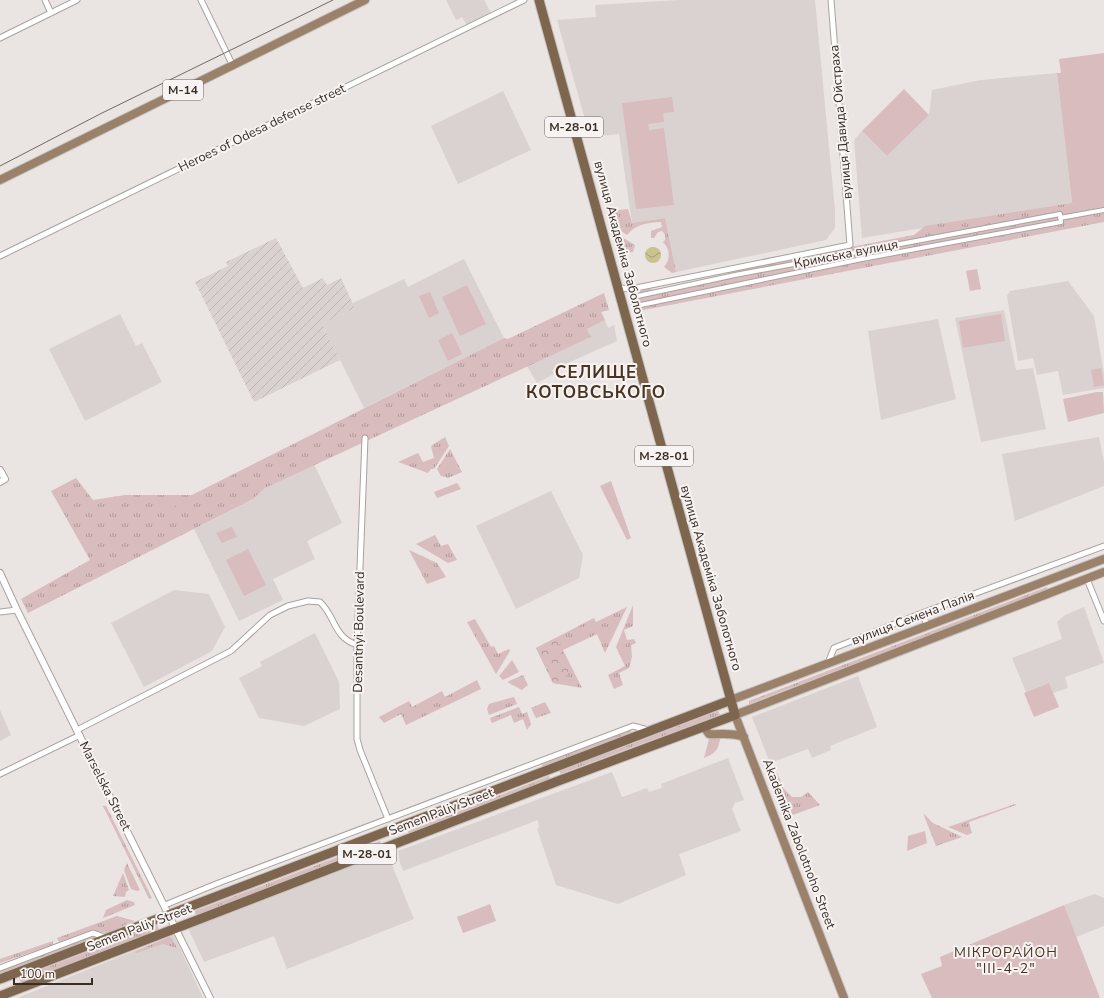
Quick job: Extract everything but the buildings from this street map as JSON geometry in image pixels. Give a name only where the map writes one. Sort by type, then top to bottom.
[{"type":"highway","name":"вулиця Академіка Заболотного","points":[[539,0],[620,288],[653,418],[731,700]]},
{"type":"highway","name":"Akademika Zabolotnoho Street","points":[[731,700],[735,715]]},
{"type":"highway","name":"Semen Paliy Street","points":[[0,979],[731,700]]},
{"type":"highway","name":"Semen Paliy Street","points":[[0,996],[558,780],[735,715]]},
{"type":"highway","points":[[553,767],[558,780]]},
{"type":"highway","points":[[381,834],[387,847]]},
{"type":"highway","points":[[14,974],[19,989]]},
{"type":"main road","name":"М-14","points":[[0,180],[365,0]]},
{"type":"main road","name":"вулиця Семена Палія","points":[[731,700],[1104,559]]},
{"type":"main road","name":"вулиця Семена Палія","points":[[735,715],[1104,572]]},
{"type":"main road","points":[[1049,579],[1053,591]]},
{"type":"main road","name":"Akademika Zabolotnoho Street","points":[[735,715],[844,998]]},
{"type":"main road","points":[[704,727],[709,734],[717,735],[731,733],[744,737]]},
{"type":"street","points":[[45,0],[51,13]]},
{"type":"street","points":[[0,38],[77,0]]},
{"type":"street","points":[[201,0],[233,66]]},
{"type":"street","name":"Heroes of Odesa defense street","points":[[0,256],[524,0]]},
{"type":"street","name":"вулиця Давида Ойстраха","points":[[831,0],[850,245]]},
{"type":"street","name":"Кримська вулиця","points":[[636,306],[862,259],[1061,222],[1060,218],[1104,210]]},
{"type":"street","points":[[633,297],[735,275],[1060,214],[1060,218]]},
{"type":"street","name":"Кримська вулиця","points":[[620,288],[631,289],[850,245]]},
{"type":"street","name":"Desantnyi Boulevard","points":[[365,438],[357,645],[358,744],[388,819]]},
{"type":"street","points":[[0,470],[2,481]]},
{"type":"street","points":[[828,663],[834,648],[922,613],[1104,546]]},
{"type":"street","name":"Marselska Street","points":[[0,573],[16,610],[165,905],[210,998]]},
{"type":"street","points":[[1087,579],[1104,621]]},
{"type":"street","points":[[0,774],[231,652],[264,620],[288,606],[308,601],[320,602],[341,636],[347,642],[357,645]]},
{"type":"street","points":[[0,612],[16,610]]},
{"type":"street","points":[[922,613],[927,626]]},
{"type":"street","points":[[165,905],[216,884],[633,726],[650,730]]},
{"type":"street","points":[[0,968],[93,933],[107,938]]},
{"type":"shaded area","points":[[446,0],[484,0],[491,13],[467,25],[462,17],[456,20]]},
{"type":"shaded area","points":[[679,0],[815,0],[835,210],[835,228],[826,240],[676,272],[665,218],[632,223],[619,134],[590,137],[557,20],[596,17],[595,5]]},
{"type":"shaded area","points":[[1057,73],[1072,203],[862,238],[854,140],[862,131],[887,156],[929,115],[932,90],[981,80]]},
{"type":"shaded area","points":[[503,91],[531,150],[458,184],[431,126]]},
{"type":"shaded area","points":[[276,238],[303,288],[323,278],[327,285],[341,278],[355,308],[322,324],[340,360],[254,402],[195,282],[228,266],[226,262]]},
{"type":"shaded area","points":[[464,259],[504,338],[364,408],[322,324],[355,308],[353,303],[404,279],[408,287]]},
{"type":"shaded area","points":[[1068,281],[1094,316],[1104,374],[1104,388],[1063,395],[1058,371],[1037,375],[1033,358],[1018,361],[1007,296],[1010,291]]},
{"type":"shaded area","points":[[1004,310],[1016,370],[1033,368],[1046,429],[981,442],[955,318]]},
{"type":"shaded area","points":[[120,314],[136,346],[142,343],[162,382],[85,421],[49,349]]},
{"type":"shaded area","points":[[938,319],[956,399],[881,420],[868,331]]},
{"type":"shaded area","points":[[605,320],[608,328],[614,325],[617,341],[552,370],[554,374],[537,383],[527,366],[591,337],[587,329]]},
{"type":"shaded area","points":[[1099,437],[1104,462],[1104,486],[1015,521],[1002,454]]},
{"type":"shaded area","points":[[314,464],[342,523],[307,541],[315,559],[273,579],[283,600],[239,621],[194,529],[253,499],[265,488]]},
{"type":"shaded area","points":[[551,491],[583,555],[579,578],[516,609],[476,526]]},
{"type":"shaded area","points":[[174,590],[209,594],[225,627],[212,651],[144,687],[111,623]]},
{"type":"shaded area","points":[[1084,607],[1104,663],[1065,677],[1068,688],[1053,693],[1049,683],[1026,692],[1012,658],[1062,639],[1057,622],[1065,615]]},
{"type":"shaded area","points":[[315,633],[339,682],[340,709],[304,726],[259,718],[239,678],[262,666],[260,662]]},
{"type":"shaded area","points":[[858,676],[877,727],[830,746],[831,750],[812,758],[808,749],[770,763],[752,717]]},
{"type":"shaded area","points":[[0,710],[11,735],[0,741]]},
{"type":"shaded area","points":[[728,758],[744,800],[735,803],[732,809],[741,831],[679,854],[686,875],[618,904],[556,885],[537,829],[539,828],[538,820],[403,871],[400,863],[398,851],[612,772],[622,797],[647,788],[649,792],[662,788],[661,784]]},
{"type":"shaded area","points":[[385,848],[414,919],[287,969],[274,936],[204,962],[186,924]]},
{"type":"shaded area","points":[[1095,894],[1104,898],[1104,926],[1076,937],[1064,905]]},
{"type":"shaded area","points":[[174,935],[203,998],[17,998]]},
{"type":"green space","points":[[1104,53],[1104,207],[1084,211],[1072,203],[1057,73],[1061,73],[1059,59]]},
{"type":"green space","points":[[904,89],[929,115],[887,156],[862,131]]},
{"type":"green space","points":[[672,97],[674,112],[663,113],[664,122],[648,124],[649,130],[664,128],[674,205],[636,209],[622,103]]},
{"type":"green space","points":[[1072,203],[1085,211],[1104,207],[1104,222],[633,312],[630,298],[634,293],[650,288],[655,292],[728,275],[729,270],[914,235],[925,226]]},
{"type":"green space","points":[[628,209],[632,223],[665,218],[676,272],[672,273],[664,267],[669,257],[667,248],[663,242],[665,240],[665,234],[662,231],[658,232],[654,238],[651,238],[651,231],[662,227],[661,222],[647,223],[639,226],[627,235],[615,227],[611,211]]},
{"type":"green space","points":[[617,234],[635,245],[633,252],[623,254]]},
{"type":"green space","points":[[977,269],[981,289],[970,291],[966,271]]},
{"type":"green space","points":[[467,285],[486,324],[460,336],[442,297]]},
{"type":"green space","points":[[430,292],[439,313],[429,318],[419,296]]},
{"type":"green space","points":[[604,293],[609,310],[601,312],[605,320],[587,329],[591,337],[265,488],[253,499],[28,613],[21,599],[90,560],[51,491],[76,478],[93,500],[125,495],[192,495],[504,338],[508,339]]},
{"type":"green space","points":[[1001,314],[1005,341],[963,348],[959,321]]},
{"type":"green space","points":[[452,333],[462,354],[448,361],[438,340]]},
{"type":"green space","points":[[1101,368],[1104,385],[1094,387],[1091,370]]},
{"type":"green space","points":[[1103,392],[1104,413],[1068,422],[1063,399]]},
{"type":"green space","points":[[445,437],[449,446],[434,469],[431,469],[428,473],[398,462],[418,453],[423,462],[434,458],[431,446]]},
{"type":"green space","points":[[450,449],[462,472],[448,478],[441,476],[437,469]]},
{"type":"green space","points":[[611,481],[631,538],[627,540],[600,486]]},
{"type":"green space","points":[[457,483],[461,489],[437,498],[434,492]]},
{"type":"green space","points":[[160,497],[182,497],[184,501],[167,511]]},
{"type":"green space","points":[[232,527],[237,537],[222,543],[216,533]]},
{"type":"green space","points":[[435,535],[441,546],[448,544],[457,560],[448,563],[416,544]]},
{"type":"green space","points":[[248,549],[266,585],[244,596],[226,560]]},
{"type":"green space","points":[[409,550],[437,563],[446,577],[427,584]]},
{"type":"green space","points":[[1047,587],[1048,590],[749,704],[749,701]]},
{"type":"green space","points":[[633,605],[633,626],[624,630],[627,640],[634,639],[636,643],[631,645],[632,657],[629,668],[619,673],[623,685],[614,689],[608,675],[625,666],[616,647]]},
{"type":"green space","points":[[627,607],[605,653],[597,634],[563,650],[582,688],[553,683],[536,648],[594,618],[596,622]]},
{"type":"green space","points":[[475,619],[491,647],[494,646],[498,654],[509,649],[510,651],[496,674],[467,622]]},
{"type":"green space","points":[[556,638],[571,667],[562,684],[553,683],[536,648]]},
{"type":"green space","points":[[512,660],[519,672],[503,680],[499,676]]},
{"type":"green space","points":[[523,675],[528,685],[522,690],[507,682]]},
{"type":"green space","points":[[477,680],[481,689],[406,725],[401,714],[384,723],[379,717],[409,701],[412,707],[442,691],[445,697]]},
{"type":"green space","points":[[1049,683],[1059,707],[1034,717],[1024,693]]},
{"type":"green space","points":[[514,697],[517,704],[489,715],[487,709],[489,704]]},
{"type":"green space","points":[[545,702],[551,713],[536,718],[531,708]]},
{"type":"green space","points":[[519,707],[522,714],[527,712],[531,724],[527,730],[523,719],[514,723],[511,715],[492,723],[490,718]]},
{"type":"green space","points":[[718,711],[720,715],[560,774],[560,771]]},
{"type":"green space","points":[[629,730],[632,731],[627,735],[543,768],[542,764]]},
{"type":"green space","points":[[709,739],[720,739],[715,751],[711,755],[704,758]]},
{"type":"green space","points":[[777,773],[784,789],[792,797],[801,797],[808,792],[820,805],[790,816],[774,774]]},
{"type":"green space","points":[[549,776],[550,779],[409,834],[408,831]]},
{"type":"green space","points":[[1015,804],[1016,805],[969,822],[972,833],[967,835],[948,827]]},
{"type":"green space","points":[[103,806],[106,806],[152,898],[149,899]]},
{"type":"green space","points":[[923,813],[933,823],[962,837],[936,846]]},
{"type":"green space","points":[[925,831],[927,843],[907,851],[908,836]]},
{"type":"green space","points":[[380,841],[381,844],[196,915],[195,911]]},
{"type":"green space","points":[[127,863],[140,890],[137,891],[131,889],[124,870]]},
{"type":"green space","points":[[123,873],[129,890],[126,892],[125,897],[113,896]]},
{"type":"green space","points":[[127,900],[134,902],[135,905],[103,918],[106,910]]},
{"type":"green space","points":[[490,904],[496,921],[463,933],[457,917]]},
{"type":"green space","points":[[1064,905],[1100,998],[932,998],[921,974],[942,966],[940,957]]},
{"type":"green space","points":[[117,916],[135,921],[107,933],[92,930],[59,942],[57,938]]},
{"type":"green space","points":[[157,925],[159,930],[21,983],[19,978]]},
{"type":"green space","points":[[91,936],[97,937],[0,974],[0,971]]},
{"type":"green space","points":[[169,937],[172,938],[177,948],[163,944],[136,953],[134,952]]},
{"type":"green space","points":[[53,941],[53,945],[0,963],[0,959]]},
{"type":"water","points":[[653,247],[660,252],[661,255],[656,262],[653,263],[646,258],[645,255],[650,248]]},
{"type":"tram line","points":[[0,166],[100,114],[333,0]]},
{"type":"district","name":"СЕЛИЩЕ КОТОВСЬКОГО","points":[[596,382]]},
{"type":"district","name":"МІКРОРАЙОН \"ІІІ-4-2\"","points":[[1006,960]]}]
